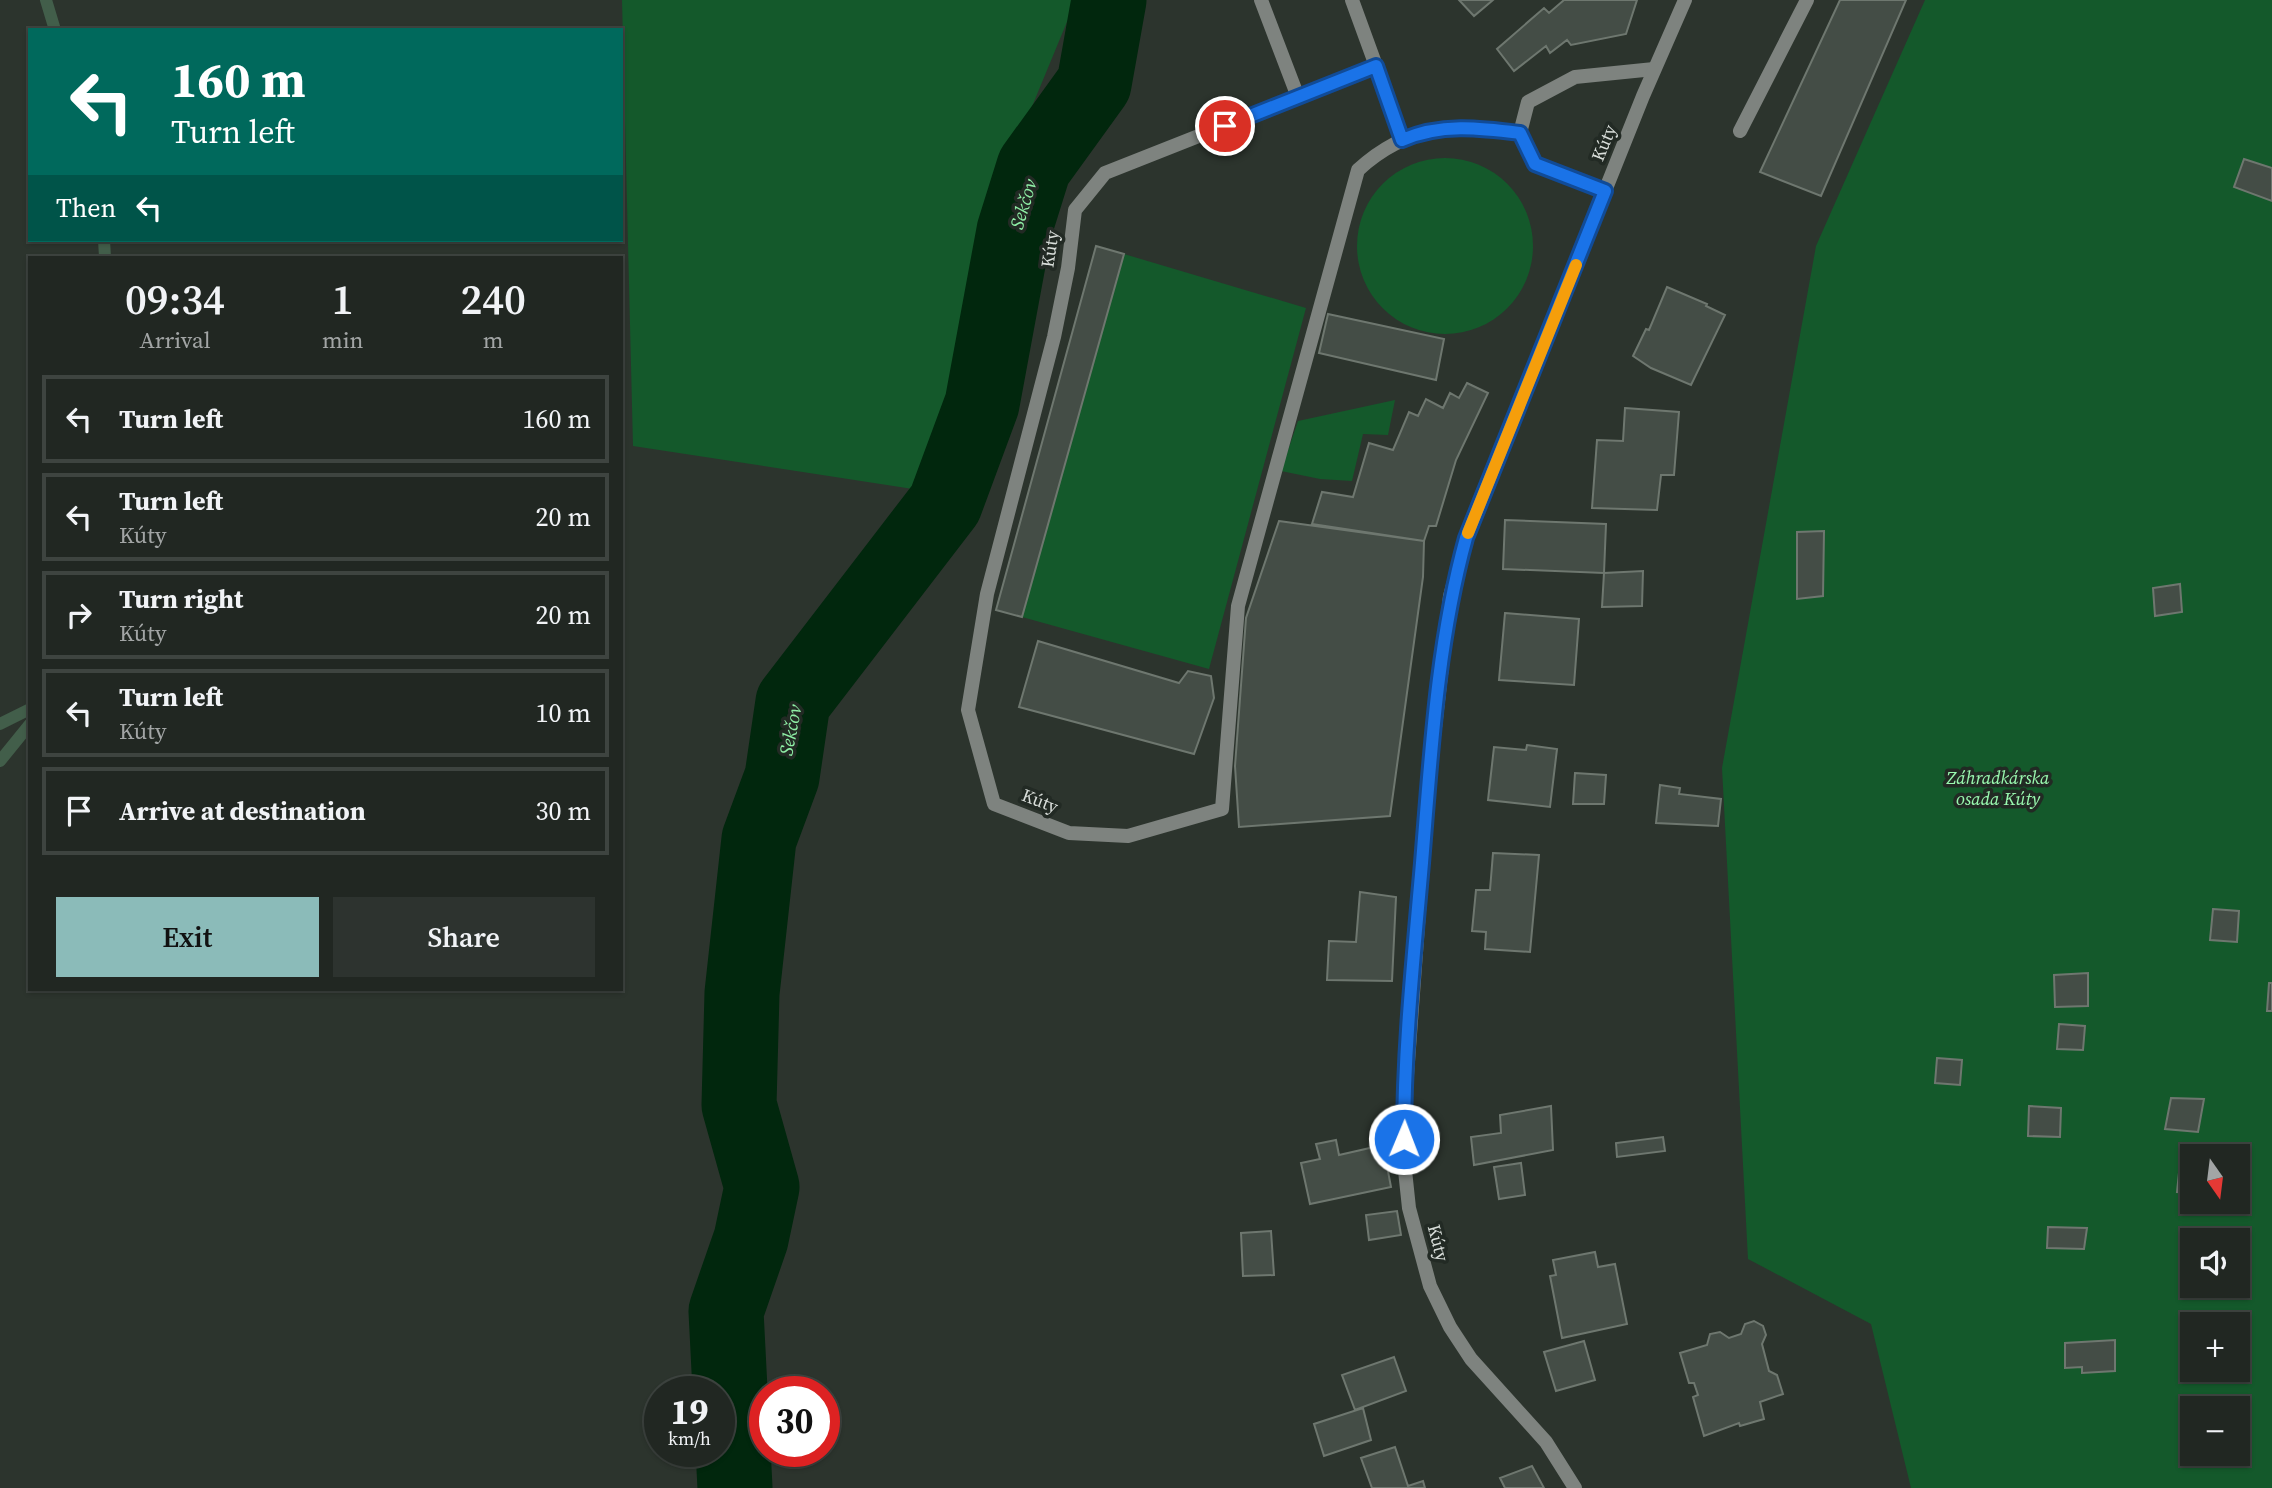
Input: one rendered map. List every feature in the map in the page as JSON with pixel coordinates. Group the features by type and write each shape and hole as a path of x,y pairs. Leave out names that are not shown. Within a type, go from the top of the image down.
{"street":[{"path":"1261,0 1298,97"},
{"path":"1352,0 1402,140"},
{"name":"Kúty","path":"1575,1488 1546,1442 1471,1359 1450,1327 1430,1286 1409,1208 1404,1161 1404,1116 1428,789 1450,596 1466,538 1654,69 1685,0"},
{"path":"1740,131 1807,0"},
{"name":"Kúty","path":"1376,66 1105,173 1075,210 1068,268 1054,337 988,594 968,710 994,804 1069,833 1128,836 1223,809 1238,606 1359,170 1381,149 1418,134 1463,127 1520,133"},
{"path":"1605,191 1535,164 1520,133 1528,102 1575,77 1654,69"}],"green space":[{"path":"622,0 1076,0 986,218 926,491 633,446"},
{"name":"Záhradkárska osada Kúty","path":"1925,0 2272,0 2272,1488 1911,1488 1871,1324 1748,1259 1722,768 1816,246"},
{"path":"1445,158 1479,165 1507,184 1526,212 1533,246 1526,280 1507,308 1479,327 1445,334 1411,327 1383,308 1364,280 1357,246 1364,212 1383,184 1411,165"},
{"path":"1124,254 1306,308 1209,669 1022,617"},
{"path":"1395,400 1388,435 1363,434 1352,481 1320,479 1281,471 1298,421"}],"building":[{"path":"1459,0 1493,0 1474,16"},
{"path":"1564,0 1637,0 1626,34 1571,45 1567,40 1550,53 1546,46 1514,71 1497,49 1544,8 1549,13"},
{"path":"1840,0 1906,0 1821,196 1760,172"},
{"path":"2244,159 2272,168 2272,201 2234,187"},
{"path":"1096,246 1124,254 1022,617 996,610"},
{"path":"1667,287 1725,315 1691,385 1651,368 1633,356 1646,329 1649,330"},
{"path":"1328,314 1444,339 1436,380 1319,353"},
{"path":"1467,383 1488,393 1456,460 1436,526 1429,526 1424,541 1312,524 1322,492 1353,497 1369,443 1393,450 1409,412 1418,416 1426,399 1443,408 1450,393 1459,398"},
{"path":"1625,408 1679,412 1674,475 1661,475 1657,510 1592,508 1597,440 1623,441"},
{"path":"1505,520 1606,524 1604,573 1503,569"},
{"path":"1279,521 1424,541 1423,577 1390,816 1239,827 1235,766 1246,618"},
{"path":"1824,531 1823,596 1797,599 1797,532"},
{"path":"1643,571 1642,606 1602,607 1604,573"},
{"path":"2180,584 2182,612 2155,616 2153,588"},
{"path":"1505,613 1579,619 1574,685 1499,680"},
{"path":"1038,641 1179,683 1188,671 1211,676 1214,698 1194,754 1019,707"},
{"path":"1527,745 1557,749 1550,807 1488,800 1494,747 1526,750"},
{"path":"1575,773 1606,775 1604,804 1573,804"},
{"path":"1660,785 1680,788 1679,794 1721,799 1718,826 1656,823"},
{"path":"1493,853 1539,855 1530,952 1485,949 1486,932 1472,931 1476,890 1490,890"},
{"path":"1360,892 1396,897 1392,981 1327,980 1329,941 1356,942"},
{"path":"2213,909 2239,911 2237,942 2210,940"},
{"path":"2088,973 2088,1006 2055,1007 2054,975"},
{"path":"2269,983 2272,983 2272,1011 2267,1011"},
{"path":"2059,1024 2085,1026 2083,1050 2057,1049"},
{"path":"1937,1058 1962,1060 1960,1085 1935,1083"},
{"path":"2171,1098 2204,1099 2198,1132 2165,1129"},
{"path":"1551,1106 1553,1150 1474,1165 1471,1137 1501,1133 1500,1115"},
{"path":"2029,1106 2061,1108 2060,1137 2028,1136"},
{"path":"1663,1137 1665,1151 1617,1157 1616,1143"},
{"path":"1336,1140 1339,1155 1383,1145 1391,1187 1310,1204 1301,1163 1320,1159 1316,1144"},
{"path":"1521,1163 1525,1195 1499,1199 1494,1167"},
{"path":"2180,1163 2180,1192 2177,1192"},
{"path":"1397,1211 1401,1235 1369,1240 1366,1215"},
{"path":"2048,1227 2087,1228 2084,1249 2047,1248"},
{"path":"1271,1231 1274,1275 1243,1276 1241,1233"},
{"path":"1595,1252 1598,1267 1615,1264 1627,1324 1562,1338 1550,1276 1556,1275 1553,1260"},
{"path":"1754,1321 1763,1326 1766,1335 1762,1344 1769,1371 1777,1375 1783,1394 1760,1402 1764,1419 1740,1426 1739,1423 1704,1436 1693,1397 1698,1395 1694,1383 1689,1383 1680,1353 1707,1345 1710,1334 1720,1332 1729,1338 1741,1334 1745,1324"},
{"path":"2115,1340 2115,1371 2082,1373 2082,1367 2065,1368 2065,1343"},
{"path":"1584,1341 1595,1380 1556,1391 1544,1352"},
{"path":"1394,1357 1406,1391 1355,1410 1342,1375"},
{"path":"1363,1408 1371,1440 1324,1456 1314,1424"},
{"path":"1395,1447 1408,1486 1423,1481 1425,1488 1372,1488 1361,1458"},
{"path":"1532,1466 1544,1488 1505,1488 1500,1478"}],"waterway":[{"path":"46,0 54,28"},
{"name":"Sekčov","path":"735,1488 726,1311 751,1239 762,1187 739,1105 742,993 759,839 782,777 793,702 945,504 982,404 1014,231 1034,167 1094,84 1109,0"},
{"path":"104,242 105,256"},
{"path":"0,724 28,710"},
{"path":"0,761 28,726"}],"slow traffic":[{"path":"1468,533 1576,265"}],"route":[{"path":"1225,126 1376,66 1402,140 1418,134 1463,127 1520,133 1535,164 1605,191 1466,538 1450,596 1428,789 1412,983 1404,1139"}]}
